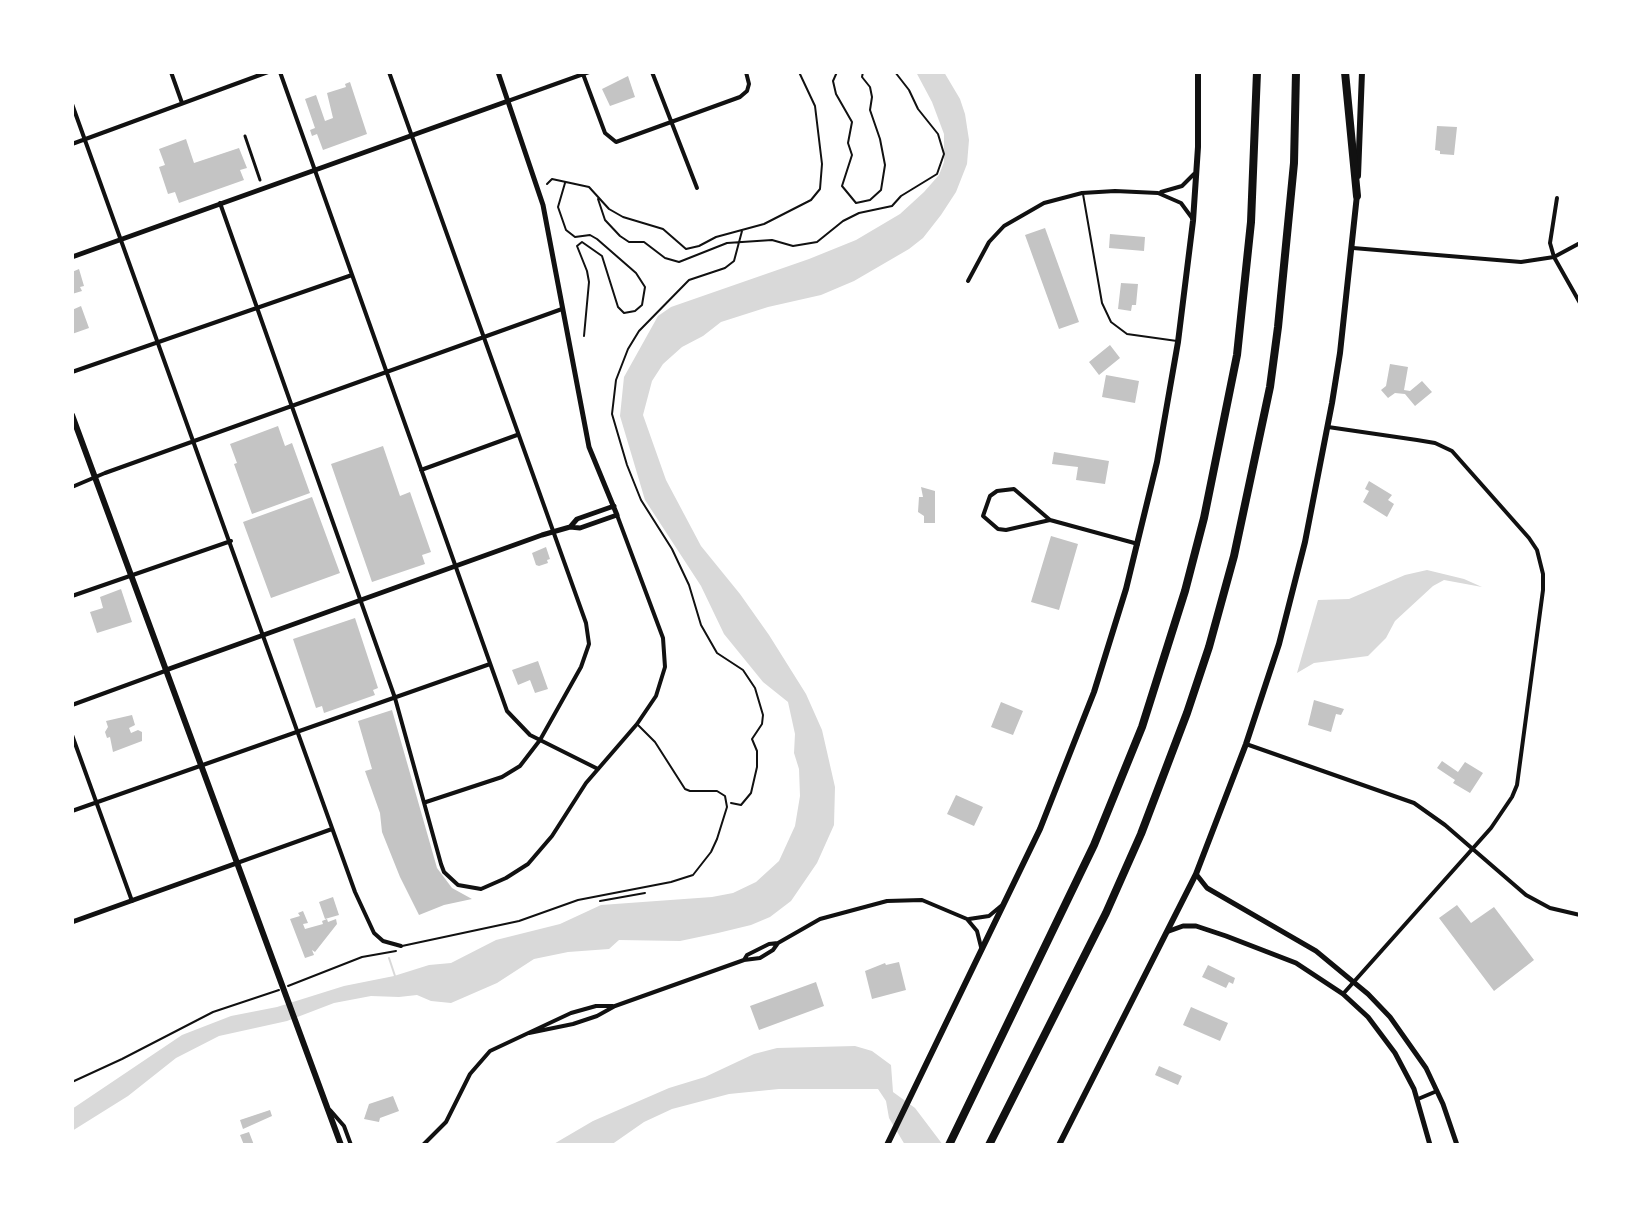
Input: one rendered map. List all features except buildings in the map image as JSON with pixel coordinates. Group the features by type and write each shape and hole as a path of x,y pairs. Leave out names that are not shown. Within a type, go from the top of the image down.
{"highway":[{"path":"949,1145 1094,845 1142,727 1185,591 1204,518 1237,355 1251,222 1257,72"},
{"path":"989,1145 1106,913 1168,766 1209,647 1234,556 1262,429 1278,327 1294,163 1296,72"},
{"path":"1345,72 1357,196"}],"main road":[{"path":"887,1145 1040,829 1094,692 1138,544 1170,397 1178,342 1197,168 1198,72"},
{"path":"1059,1145 1196,874 1246,744 1282,629 1305,542 1340,353 1353,248 1362,72"},
{"path":"72,415 341,1145"}],"street":[{"path":"171,72 182,103"},
{"path":"72,144 268,72"},
{"path":"280,72 507,711 519,726 540,740 598,769"},
{"path":"389,72 586,623 589,644 581,667 540,740 520,766 502,777 426,802"},
{"path":"220,203 395,698 444,872 458,885 481,889 528,864 552,836 598,769 637,724 656,696 665,667 663,638 589,447 543,205 498,72"},
{"path":"652,72 697,188"},
{"path":"72,257 586,73 605,133 611,141 621,142 734,100 747,91 746,72"},
{"path":"72,104 355,892 374,933 383,941 403,948"},
{"path":"245,136 260,180"},
{"path":"968,281 989,242 1004,226 1044,203 1082,193 1158,193 1182,186 1192,178 1197,168"},
{"path":"1158,193 1181,203 1193,221"},
{"path":"1557,198 1550,243 1554,257 1580,303"},
{"path":"1353,248 1535,261 1554,257 1580,243"},
{"path":"72,372 352,275"},
{"path":"72,487 106,472 562,309"},
{"path":"1328,427 1426,441 1452,451 1529,538 1542,563 1543,590 1517,785 1506,808 1343,994"},
{"path":"421,470 518,435"},
{"path":"1050,520 1006,530 998,529 983,516 990,496 997,491 1014,489 1050,520 1138,544"},
{"path":"570,527 577,519 614,506"},
{"path":"72,705 455,566 570,527 580,528 617,515"},
{"path":"72,596 231,541"},
{"path":"72,811 490,664"},
{"path":"72,735 132,901"},
{"path":"1246,744 1414,803 1445,825 1526,895 1550,908 1580,915"},
{"path":"72,922 333,829"},
{"path":"1196,874 1207,888 1316,951 1355,981 1390,1017 1408,1040 1437,1091 1457,1145"},
{"path":"529,1033 573,1024 744,960 760,958 778,943 820,919 904,898 935,903 967,919 980,936 981,954"},
{"path":"967,919 989,916 1005,902"},
{"path":"1169,931 1196,926 1226,936 1296,963 1343,994 1368,1017 1403,1067 1418,1099 1430,1145"},
{"path":"423,1145 446,1122 470,1074 498,1046 571,1013 596,1006 615,1006"},
{"path":"1418,1099 1437,1091"},
{"path":"327,1106 344,1126 351,1145"}],"lane":[{"path":"1082,193 1102,303 1111,322 1127,334 1178,342"},
{"path":"403,948 519,921 578,900 693,875 707,859 717,839 727,807 725,796 717,791 685,789 655,742 637,724"}],"path":[{"path":"547,184 549,180 565,181 589,187 598,199 623,217 663,229 686,249 716,237 753,229 800,207 820,189 822,164 815,106 799,72"},
{"path":"837,72 833,81 836,94 852,122 848,143 852,155 842,186 856,203 870,200 881,190 885,165 870,110 870,87 862,77 863,72"},
{"path":"598,199 605,220 620,236 629,242 644,242 665,258 679,262 727,243 772,240 793,246 817,242 843,221 859,213 892,206 901,196 937,174 944,154 938,134 895,72"},
{"path":"565,181 558,207 566,230 575,237 590,235 597,239 636,273 645,287 642,305 635,311 624,313 618,307 602,256 582,242 577,246 589,282 584,336"},
{"path":"726,802 741,805 751,793 757,760 752,739 762,724 762,709 750,678 717,653 701,625 689,585 672,549 641,500 612,414 616,380 639,331 689,280 725,268 734,261 742,231"},
{"path":"591,903 652,891"},
{"path":"72,1082 213,1012 362,957 403,948"}],"shaded area":[{"path":"916,72 944,72 960,99 969,140 967,164 956,192 923,238 854,281 821,295 721,322 682,347 663,364 652,381 643,415 666,480 701,546 769,635 806,694 822,730 835,787 834,825 817,863 791,901 770,917 718,933 680,941 619,940 609,949 568,952 534,959 497,983 451,1003 431,1001 417,995 371,996 334,1003 287,1021 219,1036 176,1058 128,1096 72,1131 72,1109 182,1035 231,1016 277,1007 429,965 451,963 496,940 560,924 601,905 733,893 756,882 779,861 795,826 800,796 799,769 794,753 795,734 788,702 763,682 724,634 701,586 645,500 620,416 624,377 658,316 671,307 856,240 900,214 924,192 939,175 944,162 944,134"},
{"path":"1427,570 1482,587 1444,580 1433,586 1395,621 1386,638 1368,656 1314,663 1297,673 1318,600 1349,599 1405,575"},
{"path":"855,1046 872,1051 891,1065 893,1092 915,1108 943,1145 905,1145 889,1118 886,1101 878,1089 779,1089 729,1094 672,1109 644,1122 611,1145 552,1145 593,1121 669,1088 705,1077 754,1054 777,1048"}],"waterway":[{"path":"389,958 395,976"}]}
